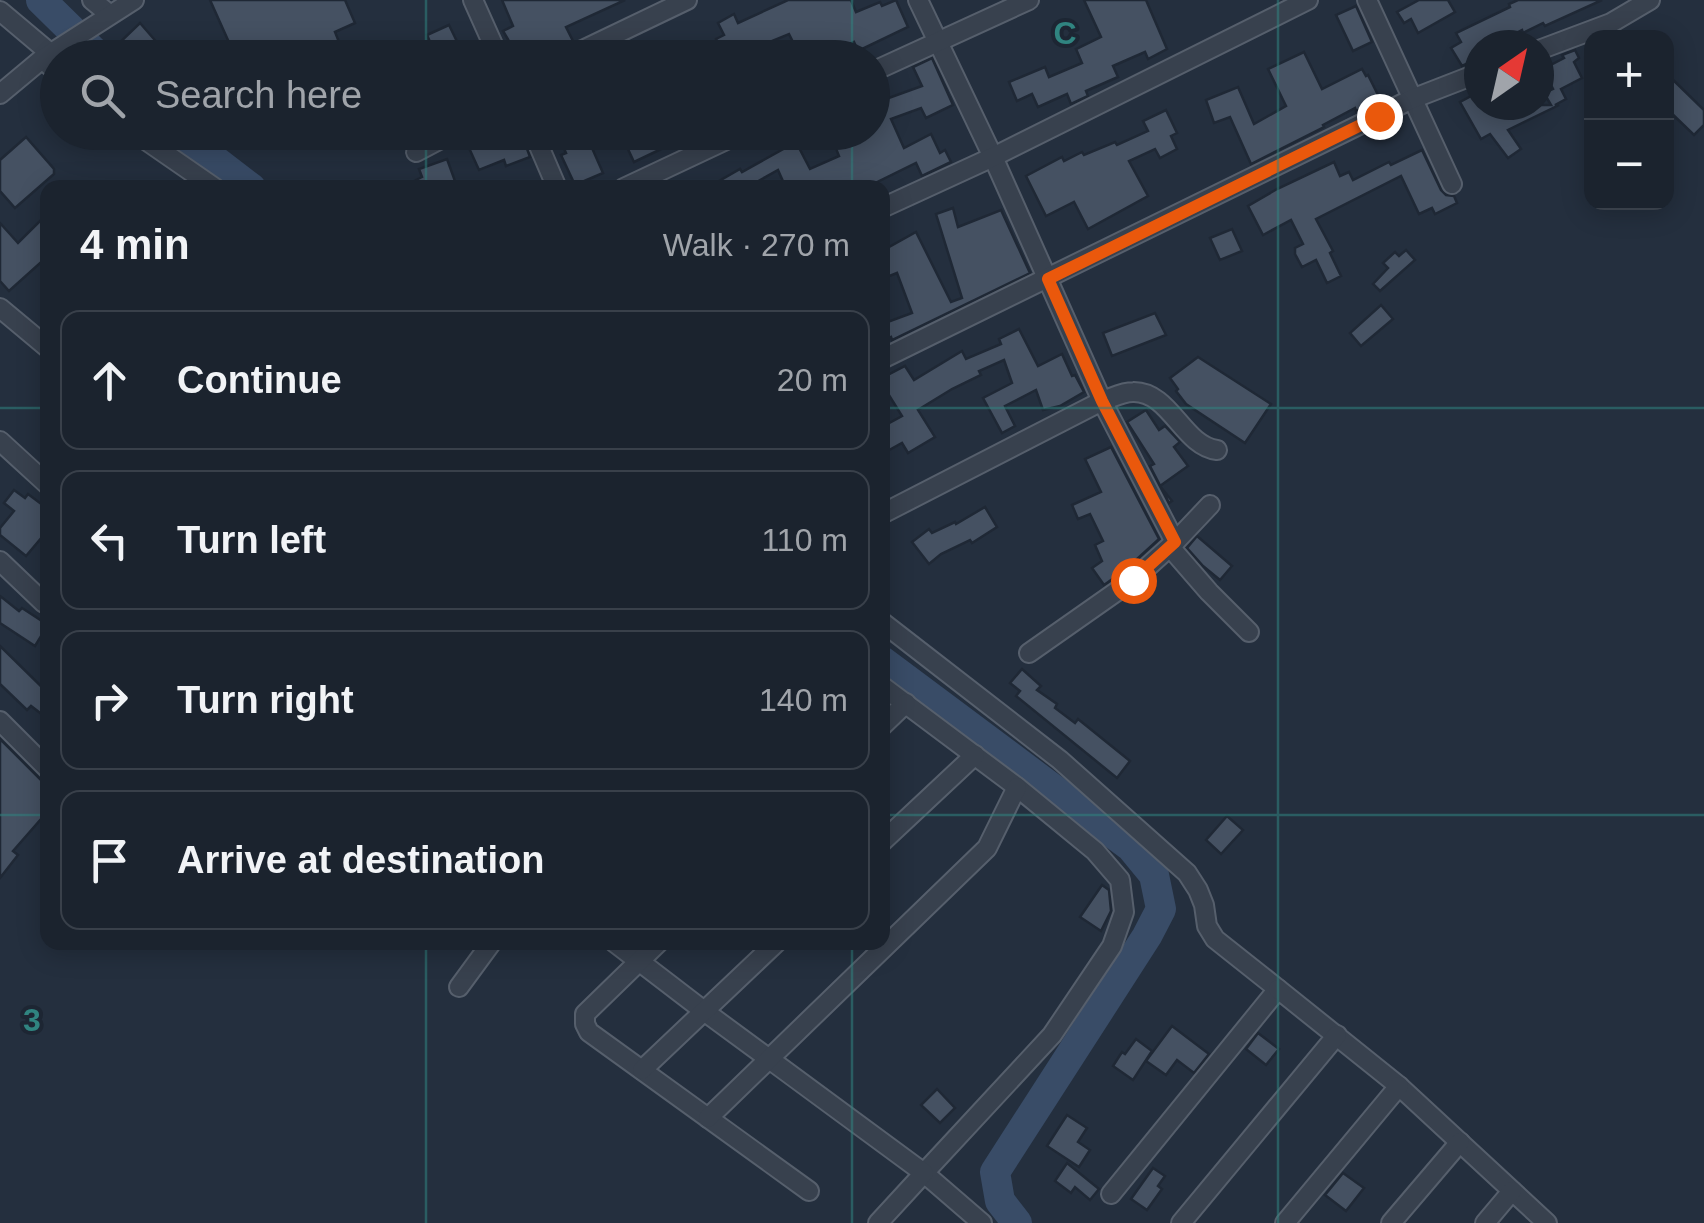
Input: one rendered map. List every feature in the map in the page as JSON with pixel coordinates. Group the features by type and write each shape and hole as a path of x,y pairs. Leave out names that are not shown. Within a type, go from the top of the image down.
{"street":[{"path":"92,0 103,18"},
{"path":"70,40 134,0"},
{"path":"473,0 491,40"},
{"path":"604,40 687,0"},
{"path":"918,0 1172,544 1209,592 1250,632"},
{"path":"890,64 1029,0"},
{"path":"890,204 1308,0"},
{"path":"1367,0 1452,184"},
{"path":"1554,44 1610,22 1650,0"},
{"path":"0,10 40,44"},
{"path":"0,94 40,61"},
{"path":"890,355 1412,99 1464,79"},
{"path":"160,150 203,180"},
{"path":"416,152 420,150"},
{"path":"541,150 554,180"},
{"path":"641,180 704,150"},
{"path":"0,308 40,341"},
{"path":"890,510 1102,401 1138,391 1170,411 1205,448 1217,450"},
{"path":"0,441 40,478"},
{"path":"1029,653 1133,580 1210,505"},
{"path":"0,561 40,599"},
{"path":"890,628 1060,760 1187,873 1198,890 1207,926 1215,939 1400,1086 1547,1223"},
{"path":"878,1223 1052,1035 1112,946 1124,912 1120,880 1095,851 890,692"},
{"path":"890,718 906,703"},
{"path":"0,721 40,761"},
{"path":"890,834 974,755"},
{"path":"890,943 987,848 1017,787"},
{"path":"459,987 486,950"},
{"path":"624,950 924,1172 982,1223"},
{"path":"651,950 585,1014 584,1024 589,1032 809,1191"},
{"path":"642,1070 769,950"},
{"path":"708,1118 883,950"},
{"path":"1111,1194 1278,988"},
{"path":"1181,1223 1337,1035"},
{"path":"1285,1223 1400,1086"},
{"path":"1391,1223 1460,1142"},
{"path":"1484,1223 1512,1190"}],"building":[{"path":"210,0 345,0 355,23 335,32 338,40 228,40"},
{"path":"502,0 625,0 566,27 572,40 508,40 503,31 513,26"},
{"path":"788,0 851,0 856,12 896,0 908,27 881,40 792,40 789,34 774,40 716,40 724,35 718,23 734,14 738,23"},
{"path":"1084,0 1146,0 1167,49 1148,59 1145,52 1113,66 1118,77 1086,91 1088,96 1071,104 1067,94 1038,107 1032,94 1017,101 1009,82 1045,67 1049,77 1082,63 1076,49 1101,37"},
{"path":"1419,0 1448,0 1455,12 1418,33 1411,19 1404,23 1397,12"},
{"path":"1518,0 1602,0 1529,30 1464,30 1462,66 1451,48 1461,42 1456,33 1510,7"},
{"path":"1356,6 1372,42 1353,51 1336,15"},
{"path":"140,23 155,40 122,40"},
{"path":"449,25 456,40 429,40 427,35"},
{"path":"1575,50 1579,58 1574,62 1582,78 1561,89 1566,99 1554,107 1554,63 1564,58 1562,55"},
{"path":"1304,52 1322,89 1362,69 1379,97 1251,164 1230,117 1214,123 1206,100 1238,87 1254,124 1286,106 1268,69"},
{"path":"932,58 953,105 926,118 921,108 891,119 904,148 931,134 940,153 945,150 951,162 922,176 916,163 881,180 782,180 778,170 760,180 721,180 782,150 800,150 810,169 839,156 837,150 890,150 890,98 922,86 913,67"},
{"path":"1674,81 1704,110 1704,125 1694,135 1674,116"},
{"path":"1166,110 1177,133 1171,136 1177,149 1160,158 1155,149 1129,161 1148,196 1088,229 1074,202 1046,216 1026,176 1062,157 1064,161 1082,152 1084,155 1148,131 1143,121"},
{"path":"1470,120 1528,120 1508,130 1521,149 1508,158 1490,134 1481,139"},
{"path":"26,137 54,169 54,174 40,180 40,186 15,208 0,191 0,160"},
{"path":"470,150 527,150 530,157 506,166 504,160 479,170"},
{"path":"565,150 593,150 603,173 587,180 573,180 561,155"},
{"path":"628,150 659,150 634,162"},
{"path":"1422,150 1441,190 1454,196 1457,203 1435,214 1432,208 1419,214 1401,176 1316,219 1341,276 1327,283 1316,260 1302,267 1295,248 1303,244 1291,220 1263,235 1248,206 1334,162 1340,176 1349,172 1353,180"},
{"path":"447,159 455,180 416,180 422,177 419,169"},
{"path":"953,208 958,227 1001,210 1030,273 892,340 890,321 912,313 897,273 890,276 890,247 916,232 951,302 962,298 936,214"},
{"path":"40,221 40,263 9,291 0,281 0,223 18,243"},
{"path":"1232,229 1242,251 1220,260 1210,238"},
{"path":"1406,250 1415,260 1380,291 1373,284 1388,268 1383,263 1395,252 1399,256"},
{"path":"1381,305 1393,319 1361,346 1350,333"},
{"path":"1155,313 1166,335 1112,356 1103,333"},
{"path":"1019,329 1038,366 1062,354 1084,392 1060,406 1043,410 1036,390 1005,406 1015,426 1002,433 983,398 1012,383 1004,360 979,371 981,375 918,410 935,437 908,453 902,443 890,450 890,423 902,416 890,397 890,374 905,366 914,380 962,351 966,359 1001,344 999,339"},
{"path":"1198,357 1271,404 1245,443 1186,404 1176,391 1170,378"},
{"path":"1146,410 1159,430 1165,426 1180,442 1174,447 1188,466 1160,486 1150,466 1154,464 1127,422"},
{"path":"1111,447 1159,539 1104,585 1092,568 1102,561 1095,545 1103,541 1090,514 1078,519 1072,505 1101,492 1085,459"},
{"path":"14,490 40,503 40,539 26,556 0,535 0,528 14,511 4,503"},
{"path":"985,507 997,527 972,543 970,540 941,554 929,564 912,542 929,529 932,533 956,524"},
{"path":"1197,536 1232,566 1220,580 1187,548"},
{"path":"0,596 19,611 22,608 40,620 40,638 35,646 0,623"},
{"path":"0,646 40,685 40,713 31,706 27,710 0,684"},
{"path":"1022,669 1041,686 1037,690 1057,704 1055,708 1075,723 1078,719 1130,761 1117,778 1016,696 1020,691 1010,683"},
{"path":"0,739 40,779 40,820 13,851 18,855 0,878"},
{"path":"1227,816 1243,830 1221,854 1206,840"},
{"path":"1102,885 1109,890 1111,911 1101,931 1080,917"},
{"path":"1172,1026 1209,1054 1194,1073 1177,1060 1166,1075 1146,1061"},
{"path":"1258,1033 1279,1049 1266,1065 1246,1049"},
{"path":"1136,1039 1152,1051 1133,1080 1113,1066"},
{"path":"937,1089 955,1108 940,1123 921,1105"},
{"path":"1067,1115 1087,1128 1078,1142 1090,1150 1079,1167 1047,1146"},
{"path":"1067,1163 1099,1189 1090,1200 1075,1187 1071,1193 1055,1181"},
{"path":"1153,1168 1165,1176 1158,1186 1162,1189 1147,1210 1131,1199"},
{"path":"1343,1173 1364,1188 1346,1211 1325,1195"}],"waterway":[{"path":"41,0 82,40"},
{"path":"201,150 241,180"},
{"path":"890,667 1131,847 1154,875 1161,909 1147,936 995,1172 1000,1201 1017,1223"}],"route":[{"path":"1133,580 1175,542 1102,401 1048,279 1379,116"}]}
